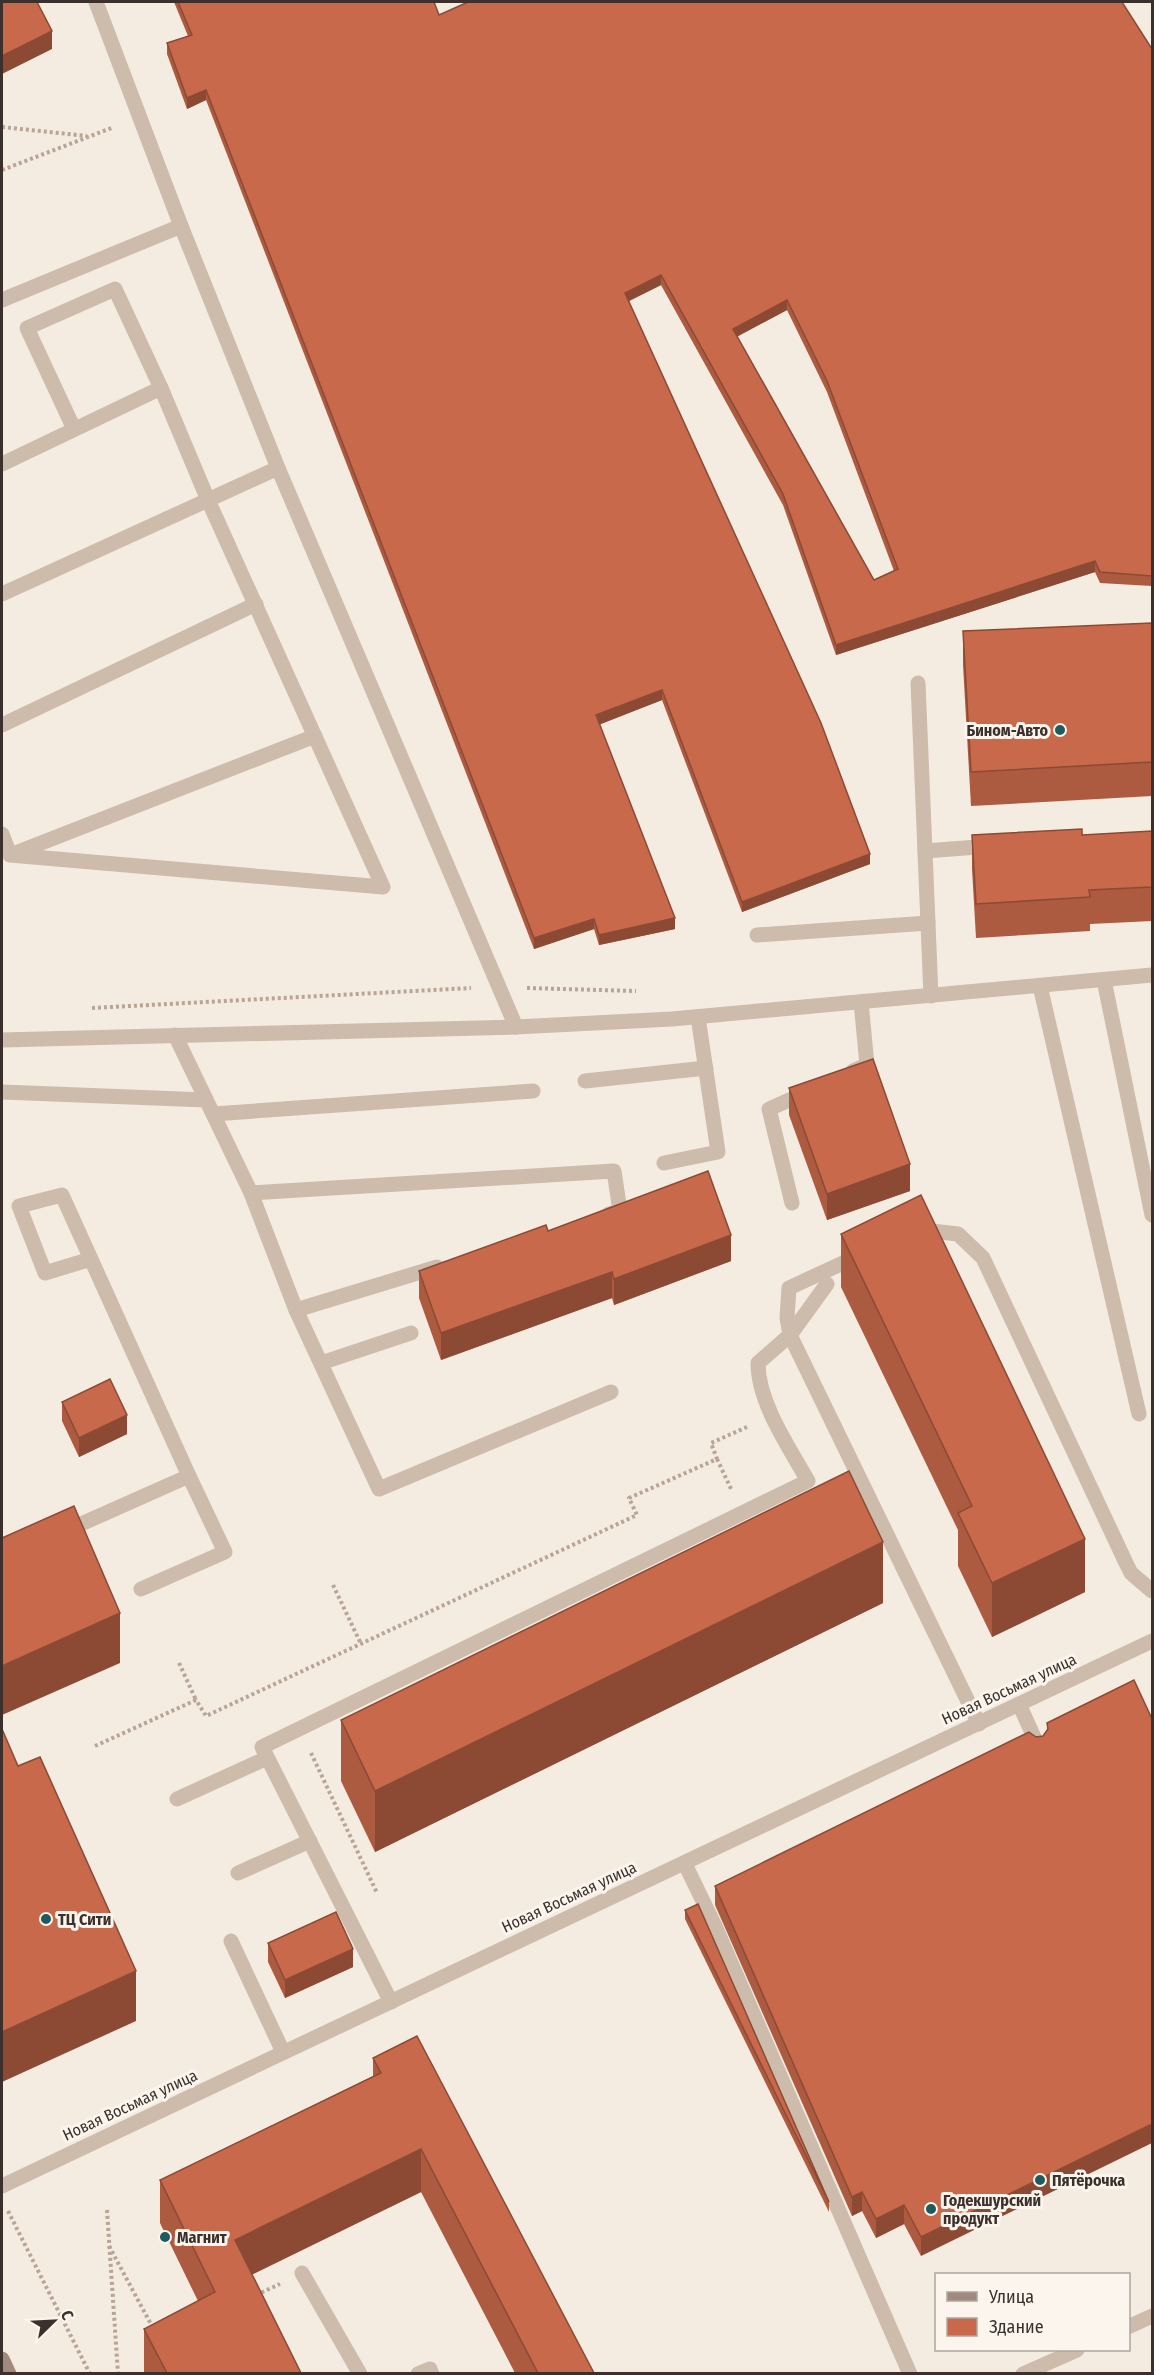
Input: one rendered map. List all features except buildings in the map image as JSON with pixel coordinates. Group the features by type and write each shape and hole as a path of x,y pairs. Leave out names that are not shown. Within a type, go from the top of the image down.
{"main road":[{"path":"2,2359 9,2373"}],"street":[{"path":"96,2 181,226 278,468 516,1027"},
{"path":"2,300 181,226"},
{"path":"10,855 383,887 115,289 27,328 74,429"},
{"path":"2,464 161,388"},
{"path":"2,594 278,468"},
{"path":"2,725 256,604"},
{"path":"918,683 931,996"},
{"path":"10,855 315,736"},
{"path":"2,834 10,855"},
{"path":"926,851 1009,845"},
{"path":"757,935 928,923"},
{"path":"2,1040 516,1027 699,1017 1152,975"},
{"path":"1104,980 1152,1215"},
{"path":"1040,986 1139,1414"},
{"path":"792,1203 769,1108 867,1065 861,1002"},
{"path":"664,1163 718,1152 699,1017"},
{"path":"175,1035 251,1193 296,1310 380,1489 611,1392"},
{"path":"585,1081 706,1068"},
{"path":"213,1114 533,1091"},
{"path":"2,1092 206,1100"},
{"path":"251,1193 614,1171 620,1211 598,1218"},
{"path":"91,1258 45,1273 20,1206 62,1195 91,1258 189,1476 225,1552 141,1589"},
{"path":"903,1238 923,1230 958,1234 983,1258 1131,1573 1152,1591"},
{"path":"873,1250 789,1288 787,1318 790,1335 979,1724"},
{"path":"296,1310 453,1262"},
{"path":"391,2002 262,1747 808,1481 781,1433 758,1381 758,1363 790,1335 826,1284"},
{"path":"321,1363 411,1333"},
{"path":"51,1538 189,1476"},
{"name":"Новая Восьмая улица","path":"2,2186 1152,1641"},
{"path":"1019,1704 1038,1746"},
{"path":"177,1799 267,1758"},
{"path":"238,1873 310,1841"},
{"path":"685,1864 715,1926 910,2373"},
{"path":"231,1941 283,2052"},
{"path":"302,2273 360,2373"},
{"path":"1130,2326 1152,2316"},
{"path":"1023,2373 1072,2351"},
{"path":"418,2373 430,2369 432,2373"}],"path":[{"path":"2,170 140,117"},
{"path":"2,127 90,136"},
{"path":"84,1008 499,987 637,991"},
{"path":"742,1513 711,1443 773,1416"},
{"path":"179,1664 206,1716 637,1515 629,1498 717,1459"},
{"path":"333,1586 361,1644"},
{"path":"95,1746 196,1700"},
{"path":"308,1746 377,1893"},
{"path":"7,2209 90,2373"},
{"path":"107,2210 118,2373"},
{"path":"109,2246 154,2330"},
{"path":"251,2297 302,2273"}],"place":[{"name":"Бином-Авто","path":"1060,730"},
{"name":"ТЦ Сити","path":"46,1919"},
{"name":"Пятёрочка","path":"1040,2180"},
{"name":"Годекшурский продукт","path":"931,2209"},
{"name":"Магнит","path":"165,2237"}]}
